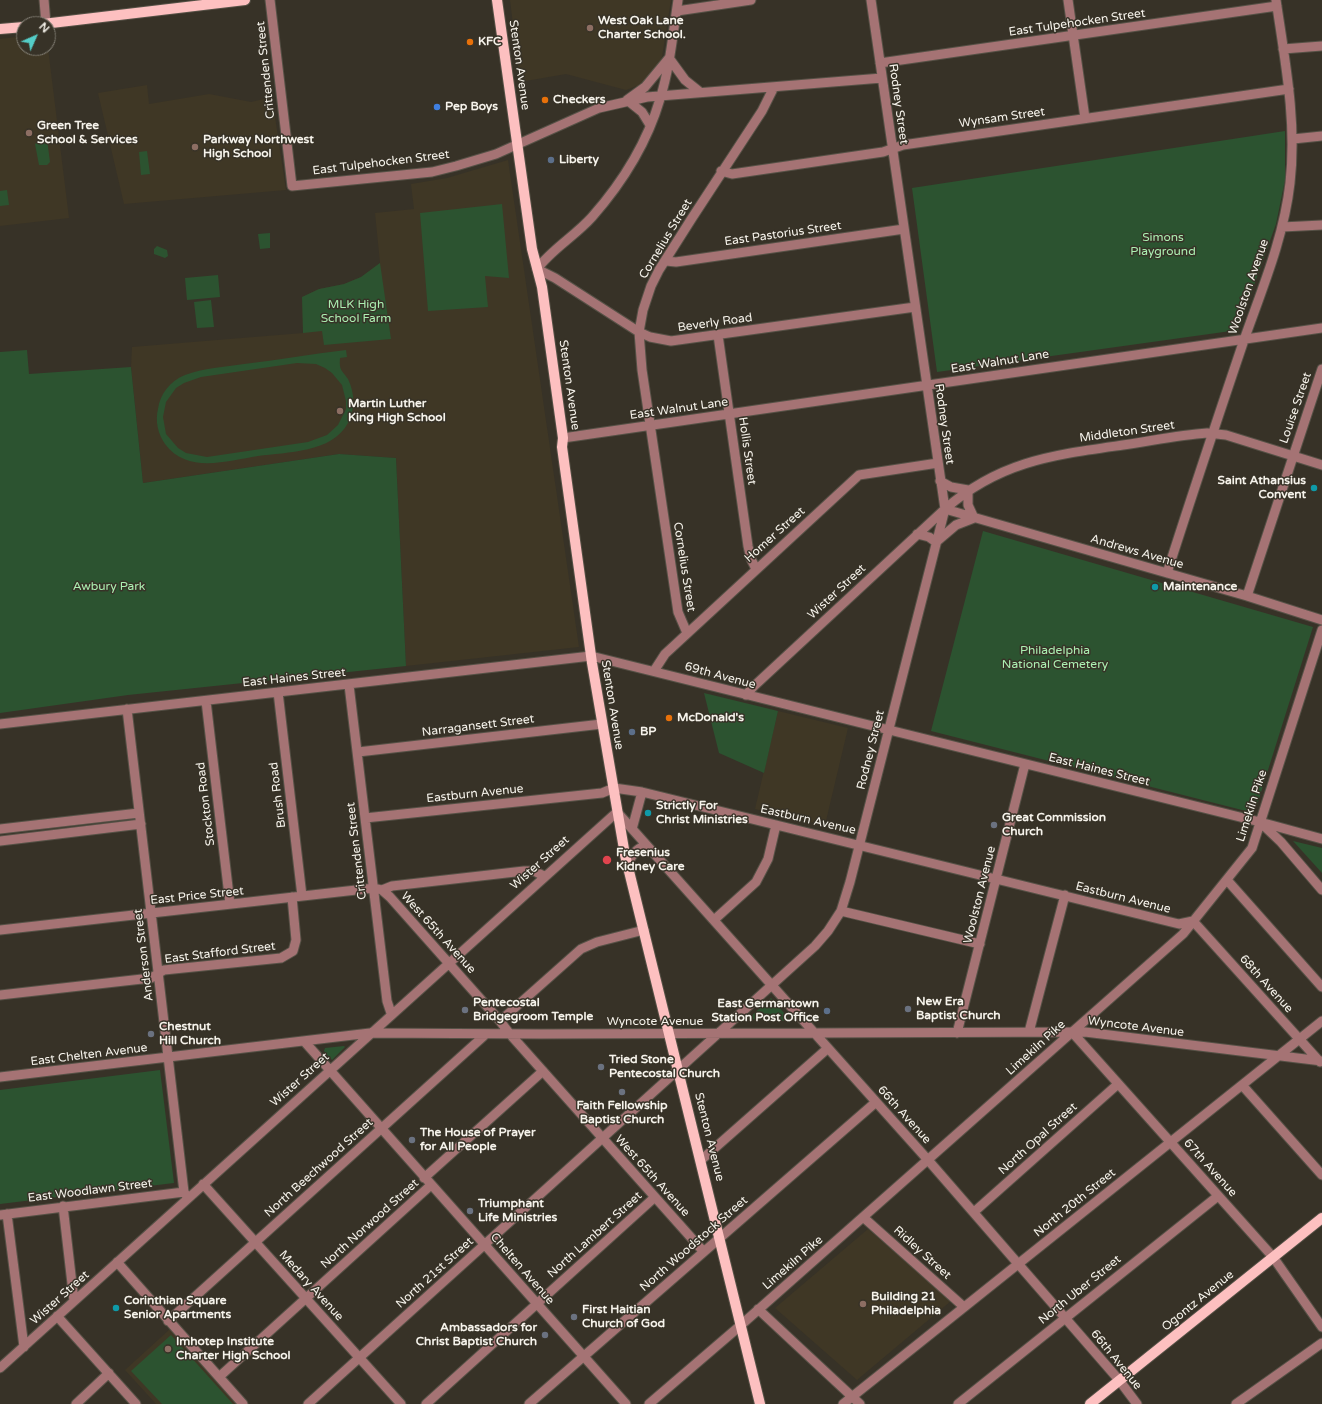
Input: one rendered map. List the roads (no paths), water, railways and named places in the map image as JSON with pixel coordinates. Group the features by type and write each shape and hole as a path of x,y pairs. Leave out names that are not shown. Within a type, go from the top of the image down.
{"main road":[{"path":"56,23 245,0"},
{"name":"Stenton Avenue","path":"497,0 537,269 542,288 563,438 562,447 607,760 614,788 627,864 760,1404"},
{"path":"0,29 16,28"},
{"name":"Ogontz Avenue","path":"1090,1404 1322,1218"}],"street":[{"path":"44,0 45,16"},
{"name":"Crittenden Street","path":"270,0 292,186"},
{"path":"537,269 547,256 566,242 591,218 611,194 631,164 650,125 661,95 669,58 678,0"},
{"path":"677,11 751,0"},
{"name":"Rodney Street","path":"860,845 945,509 871,0"},
{"path":"1068,0 1085,118"},
{"name":"East Tulpehocken Street","path":"880,63 1073,35 1276,3"},
{"name":"Woolston Avenue","path":"1167,572 1212,433 1282,227 1290,183 1293,139 1283,49 1276,3"},
{"path":"1283,49 1322,46"},
{"path":"669,58 685,80 700,92"},
{"path":"650,125 642,112 627,100 647,85 669,58"},
{"name":"East Tulpehocken Street","path":"292,186 432,172 478,160 599,108 627,100 661,95 882,78"},
{"name":"Cornelius Street","path":"687,633 678,612 650,426 639,332 643,310 651,286 721,171 762,111 774,86"},
{"name":"Wynsam Street","path":"721,171 732,174 883,152 903,145 1288,89"},
{"path":"1293,139 1322,136"},
{"path":"1282,227 1322,225"},
{"name":"East Pastorius Street","path":"666,261 676,262 904,229"},
{"name":"Beverly Road","path":"537,269 555,278 639,332 650,337 671,341 915,307"},
{"name":"East Walnut Lane","path":"563,438 1322,328"},
{"name":"Hollis Street","path":"718,335 748,546 751,559 756,569"},
{"name":"Louise Street","path":"1247,596 1292,455 1322,369"},
{"name":"Middleton Street","path":"945,509 968,490 996,474 1042,458 1166,438 1212,433 1226,435 1322,465"},
{"name":"Homer Street","path":"654,671 665,654 859,475 938,463"},
{"path":"916,534 929,537 936,542 956,525 974,518 968,505 968,490 951,487 940,481"},
{"name":"Andrews Avenue","path":"945,509 1167,572 1322,620"},
{"name":"Wister Street","path":"746,695 916,534 945,509"},
{"name":"Limekiln Pike","path":"649,1404 741,1325 1182,934 1252,848 1322,630"},
{"name":"69th Avenue","path":"591,656 843,719"},
{"name":"East Haines Street","path":"0,724 591,656"},
{"name":"Crittenden Street","path":"349,685 365,818 378,889 386,1001 392,1014"},
{"name":"Brush Road","path":"278,692 302,896"},
{"name":"Stockton Road","path":"206,701 230,904"},
{"name":"Anderson Street","path":"127,709 168,1058 186,1195"},
{"name":"East Haines Street","path":"843,719 1260,822 1281,842 1322,890"},
{"name":"Narragansett Street","path":"358,752 602,724"},
{"name":"Woolston Avenue","path":"957,1033 1025,764"},
{"name":"Eastburn Avenue","path":"365,818 602,793 614,788 642,792 1179,924 1193,921"},
{"path":"632,829 642,792"},
{"name":"Wister Street","path":"0,1368 117,1262 186,1195 204,1184 448,962 617,812"},
{"name":"66th Avenue","path":"617,812 974,1212 1119,1380 1137,1404"},
{"path":"0,829 139,813"},
{"path":"1260,822 1322,839"},
{"path":"0,841 141,824"},
{"path":"714,920 756,882 767,861 776,825"},
{"name":"North 21st Street","path":"308,1404 719,1033 771,984 815,946 828,931 841,910 860,845"},
{"path":"627,864 635,852 641,847 647,846"},
{"name":"East Price Street","path":"0,930 524,872 534,872 544,876"},
{"path":"1227,880 1322,987"},
{"name":"West 65th Avenue","path":"378,889 390,897 703,1251"},
{"path":"1029,1032 1065,895"},
{"name":"East Stafford Street","path":"0,995 151,978 164,970 281,958 289,954 295,946 296,940 292,897"},
{"path":"841,910 980,944"},
{"name":"68th Avenue","path":"1193,921 1321,1062"},
{"path":"500,1021 581,949 597,942 644,930"},
{"name":"North 20th Street","path":"843,1404 1322,1021"},
{"name":"Wyncote Avenue","path":"370,1033 1072,1032 1321,1062"},
{"name":"67th Avenue","path":"1072,1032 1273,1257 1322,1327"},
{"name":"East Chelten Avenue","path":"0,1077 370,1033"},
{"name":"North Beechwood Street","path":"168,1321 486,1034"},
{"name":"Chelten Avenue","path":"304,1041 626,1404"},
{"path":"701,1160 828,1048"},
{"name":"North Norwood Street","path":"424,1178 543,1071"},
{"name":"North Opal Street","path":"974,1212 1118,1084"},
{"path":"1242,1085 1322,1175"},
{"name":"North Woodstock Street","path":"529,1404 876,1102"},
{"name":"Medary Avenue","path":"204,1184 401,1404"},
{"name":"North Norwood Street","path":"219,1377 431,1185"},
{"name":"East Woodlawn Street","path":"4,1214 63,1206 186,1195"},
{"name":"North Uber Street","path":"958,1404 1218,1196"},
{"name":"North Lambert Street","path":"426,1404 655,1197"},
{"path":"63,1206 74,1301"},
{"path":"4,1214 24,1347"},
{"name":"Ridley Street","path":"863,1217 964,1307"},
{"path":"117,1262 243,1404"},
{"path":"758,1309 860,1404"},
{"path":"57,1316 136,1404"},
{"path":"1236,1404 1322,1343"},
{"path":"76,1404 109,1373"}],"place":[{"name":"West Oak Lane Charter School.","path":"590,28"},
{"name":"KFC","path":"470,42"},
{"name":"Checkers","path":"545,100"},
{"name":"Pep Boys","path":"437,107"},
{"name":"Green Tree School & Services","path":"29,133"},
{"name":"Parkway Northwest High School","path":"195,147"},
{"name":"Liberty","path":"551,160"},
{"name":"Martin Luther King High School","path":"340,411"},
{"name":"Saint Athansius Convent","path":"1314,488"},
{"name":"Maintenance","path":"1155,587"},
{"name":"McDonald's","path":"669,718"},
{"name":"BP","path":"632,732"},
{"name":"Strictly For Christ Ministries","path":"648,813"},
{"name":"Great Commission Church","path":"994,825"},
{"name":"Fresenius Kidney Care","path":"607,860"},
{"name":"New Era Baptist Church","path":"908,1009"},
{"name":"Pentecostal Bridgegroom Temple","path":"465,1010"},
{"name":"East Germantown Station Post Office","path":"827,1011"},
{"name":"Chestnut Hill Church","path":"151,1034"},
{"name":"Tried Stone Pentecostal Church","path":"601,1067"},
{"name":"Faith Fellowship Baptist Church","path":"622,1092"},
{"name":"The House of Prayer for All People","path":"412,1140"},
{"name":"Triumphant Life Ministries","path":"470,1211"},
{"name":"Building 21 Philadelphia","path":"863,1304"},
{"name":"Corinthian Square Senior Apartments","path":"116,1308"},
{"name":"First Haitian Church of God","path":"574,1317"},
{"name":"Ambassadors for Christ Baptist Church","path":"545,1335"},
{"name":"Imhotep Institute Charter High School","path":"168,1349"}],"park label":[{"name":"Simons Playground","path":"1163,245"},
{"name":"MLK High School Farm","path":"356,312"},
{"name":"Awbury Park","path":"109,587"},
{"name":"Philadelphia National Cemetery","path":"1055,658"}]}
